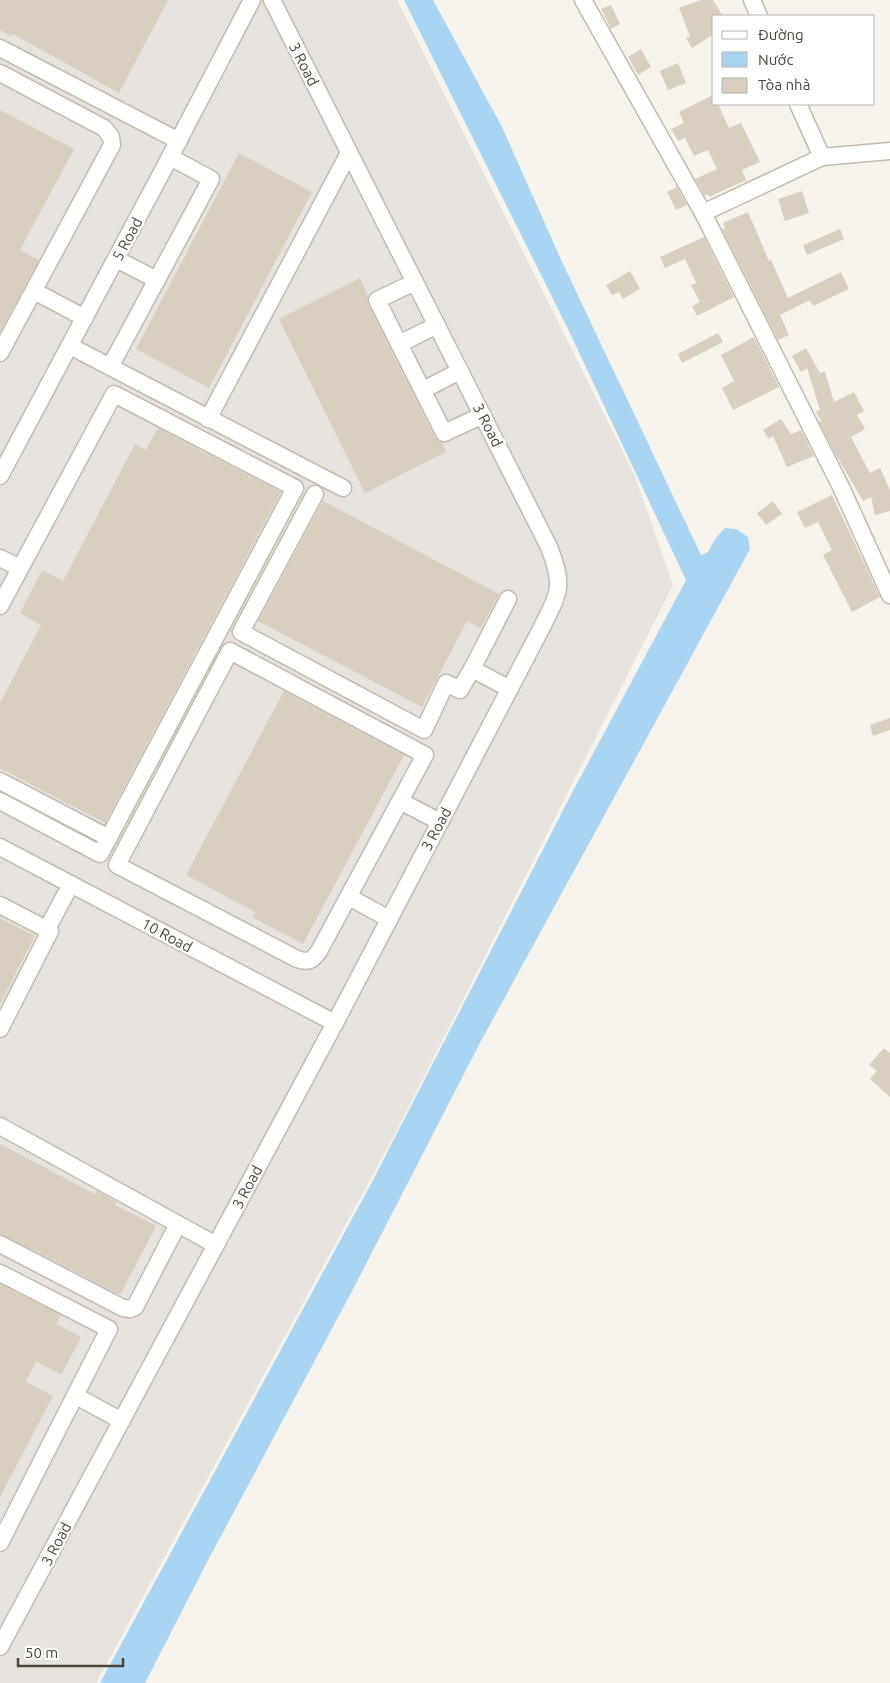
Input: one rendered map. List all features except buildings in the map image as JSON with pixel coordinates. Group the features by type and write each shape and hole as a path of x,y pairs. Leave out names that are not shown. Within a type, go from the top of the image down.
{"street":[{"name":"5 Road","path":"0,476 179,142 252,0"},
{"name":"3 Road","path":"0,1647 389,920 558,593 558,568 550,547 272,0"},
{"path":"583,0 703,213 841,487 890,595"},
{"path":"752,0 759,15"},
{"path":"0,48 179,142"},
{"path":"0,73 104,128 111,137 112,144 0,353"},
{"path":"798,105 822,157"},
{"path":"703,213 822,157 890,151"},
{"path":"208,419 349,153"},
{"path":"110,367 211,179 170,158"},
{"path":"116,259 157,280"},
{"path":"415,282 377,300 444,433 483,416"},
{"path":"34,291 85,318"},
{"path":"399,344 437,325"},
{"path":"70,346 342,488"},
{"path":"423,390 460,370"},
{"path":"0,606 114,394 295,488 100,854 0,801"},
{"path":"315,494 241,632 424,730 446,683 460,690 508,599"},
{"path":"0,558 20,568"},
{"path":"230,651 425,755 400,801 349,897 313,959 309,962 303,961 117,865 230,651"},
{"path":"472,669 510,689"},
{"path":"0,781 108,838"},
{"path":"21,812 29,796"},
{"path":"400,801 440,822"},
{"name":"10 Road","path":"0,847 334,1023"},
{"path":"47,929 71,884"},
{"path":"349,897 389,920"},
{"path":"0,904 50,932 0,1029"},
{"path":"0,1126 216,1245"},
{"path":"0,1244 123,1308 130,1309 135,1307 178,1224"},
{"path":"0,1273 110,1329 0,1543"},
{"path":"76,1396 122,1421"}],"shaded area":[{"path":"0,0 397,0 635,476 673,585 394,1136 96,1683 0,1683"}],"water":[{"path":"404,0 433,0 502,127 563,264 701,555 708,552 716,538 725,528 736,529 748,537 750,549 481,1041 351,1293 206,1564 145,1683 100,1683 372,1182 572,793 686,580 568,329"}]}
